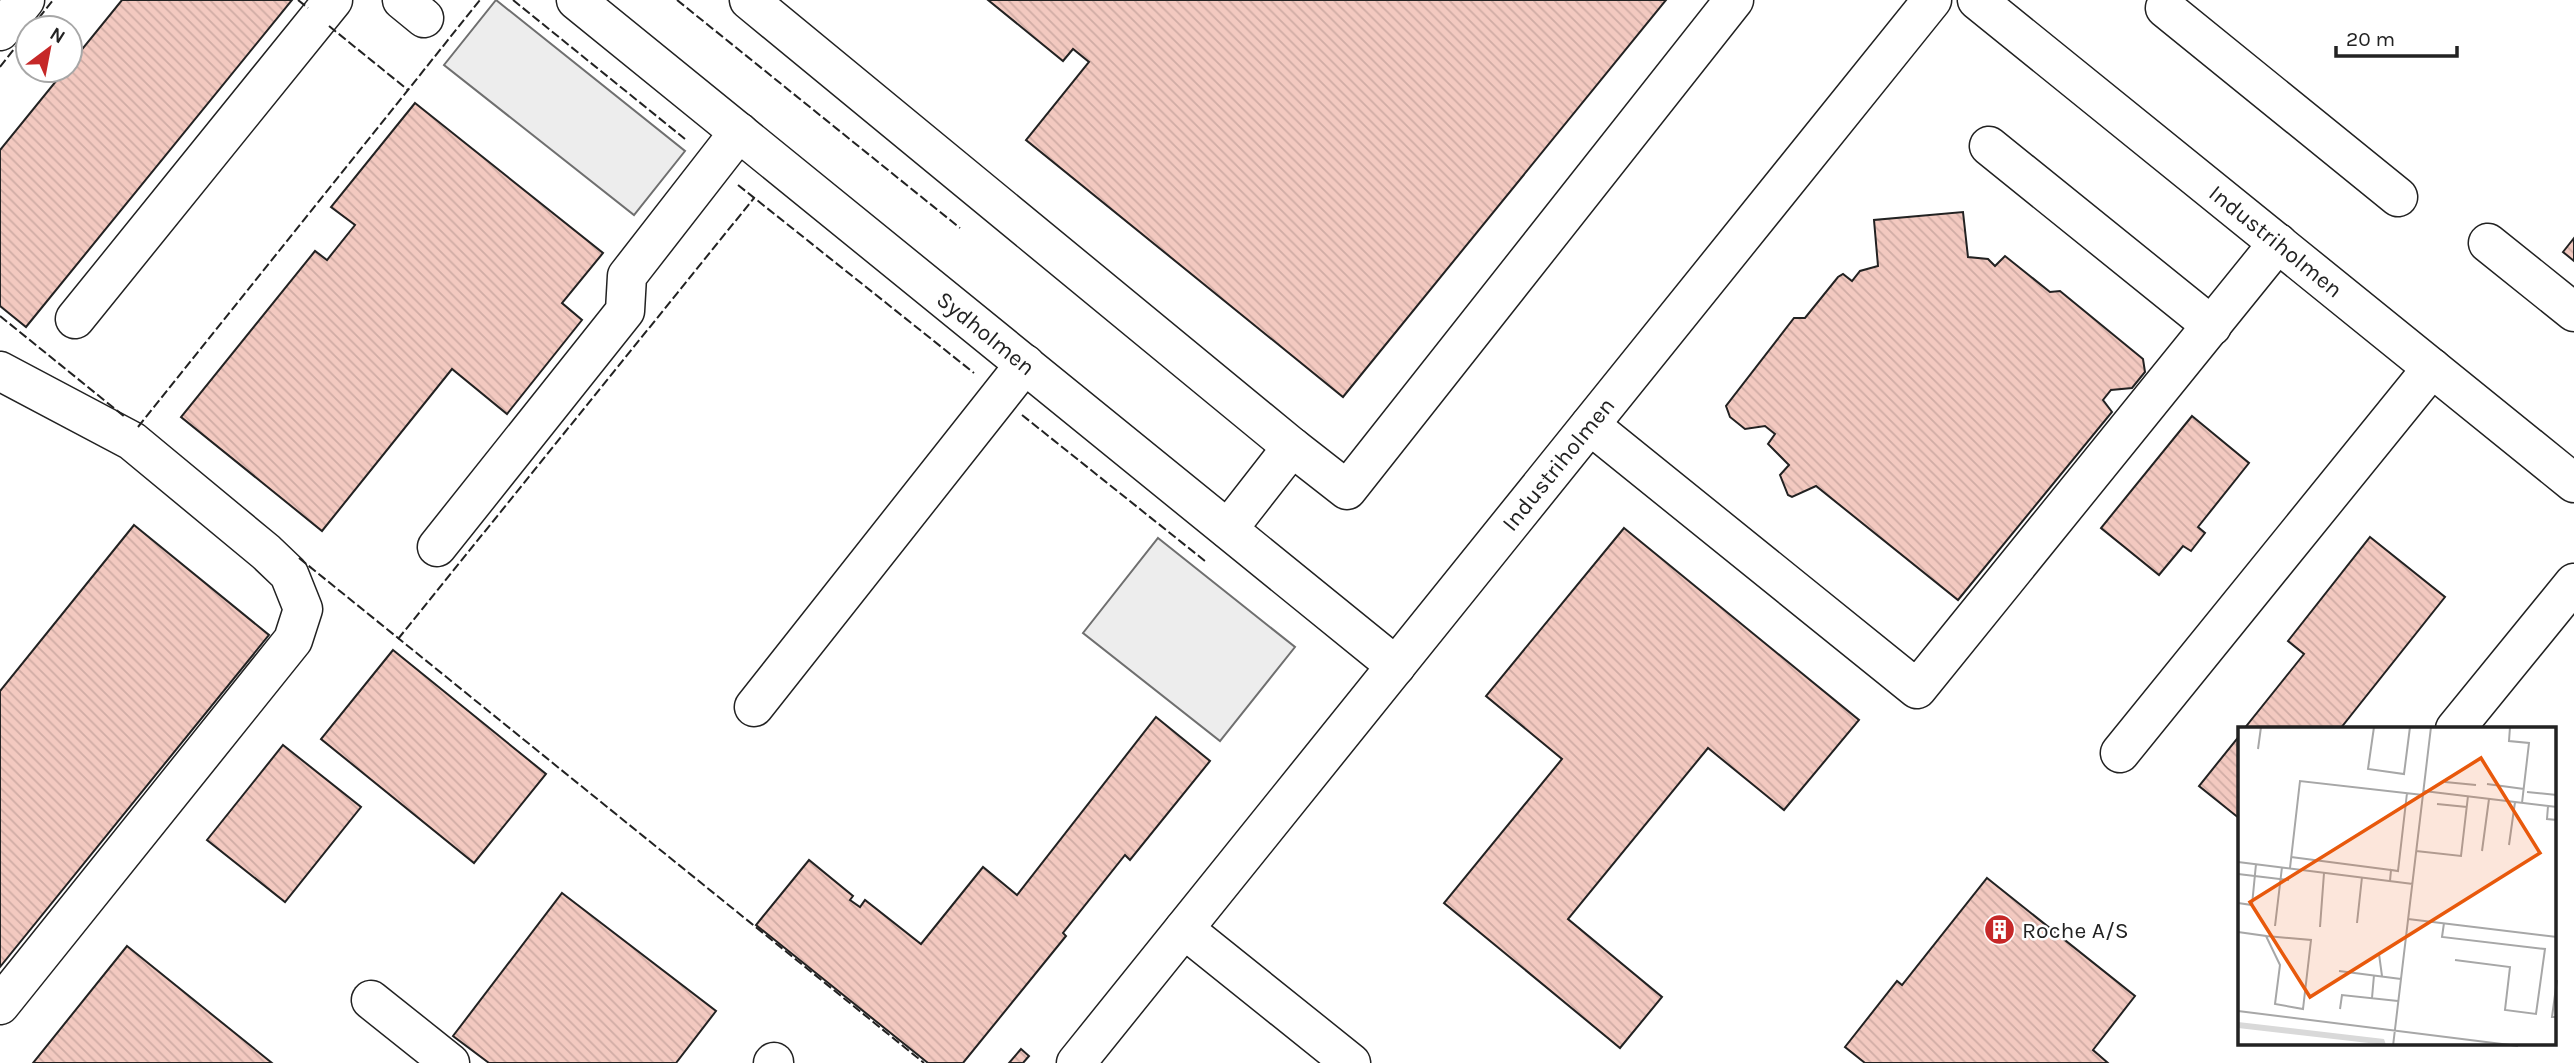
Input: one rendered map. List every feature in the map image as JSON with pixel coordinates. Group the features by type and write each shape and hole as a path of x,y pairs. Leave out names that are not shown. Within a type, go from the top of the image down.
{"street":[{"path":"0,32 25,0"},
{"path":"75,319 333,0"},
{"name":"Sydholmen","path":"576,0 1396,666"},
{"path":"749,0 1346,490 1734,0"},
{"name":"Industriholmen","path":"1978,0 2574,483"},
{"name":"Industriholmen","path":"1076,1063 1590,425 1924,3"},
{"path":"2165,8 2398,197"},
{"path":"437,547 625,311 627,276 739,132"},
{"path":"1989,146 2212,326"},
{"path":"1590,425 1917,689 2278,243"},
{"path":"2488,243 2574,312"},
{"path":"754,707 1025,364"},
{"path":"2120,753 2432,368"},
{"path":"0,371 131,441 289,574 303,609 293,640 0,1005"},
{"path":"1228,529 1292,447"},
{"path":"2457,727 2574,583"},
{"path":"1184,929 1351,1063"},
{"path":"371,1000 450,1063"}],"shaded area":[{"path":"496,0 685,151 634,215 444,65"},
{"path":"1158,538 1295,647 1220,741 1083,633"}],"building":[{"path":"122,0 292,0 26,327 0,306 0,150 54,84 84,84 84,47"},
{"path":"988,0 1666,0 1343,397 1026,140 1089,62 1073,49 1063,61"},
{"path":"415,103 603,253 562,303 582,320 507,414 452,369 322,531 181,417 315,251 327,260 355,225 331,207"},
{"path":"1963,212 1968,257 1988,259 1995,266 2005,256 2050,292 2060,291 2143,359 2145,372 2132,388 2111,390 2103,400 2112,412 1958,600 1816,486 1792,497 1788,495 1780,475 1789,465 1768,444 1775,434 1765,426 1745,429 1730,417 1726,406 1794,318 1805,318 1838,277 1843,274 1852,281 1860,271 1878,266 1874,220"},
{"path":"2574,238 2574,261 2563,252"},
{"path":"2192,416 2249,463 2198,527 2205,533 2191,551 2183,546 2159,575 2101,528"},
{"path":"134,525 269,635 0,967 0,691"},
{"path":"1624,528 1859,720 1784,810 1708,748 1568,919 1662,997 1620,1048 1444,903 1562,759 1486,696"},
{"path":"2370,537 2445,597 2342,727 2246,727 2304,654 2288,641"},
{"path":"393,650 546,774 474,863 321,739"},
{"path":"1156,717 1210,761 1130,860 1125,855 1063,933 1066,936 963,1063 928,1063 756,925 809,860 853,896 850,900 860,907 865,900 921,944 983,867 1017,895"},
{"path":"2238,737 2238,817 2199,786"},
{"path":"283,745 361,807 285,902 207,840"},
{"name":"Roche A/S","path":"1987,878 2135,996 2093,1050 2108,1063 1865,1063 1845,1047 1897,981 1902,985"},
{"path":"562,893 716,1011 676,1063 489,1063 453,1036"},
{"path":"127,946 272,1063 33,1063"},
{"path":"1021,1049 1029,1056 1023,1063 1009,1063"}],"fence":[{"path":"42,14 53,0"},
{"path":"298,0 308,8"},
{"path":"138,427 480,0"},
{"path":"513,0 685,139"},
{"path":"677,0 960,228"},
{"path":"329,26 408,90"},
{"path":"0,67 14,49"},
{"path":"738,185 974,373"},
{"path":"398,639 754,198"},
{"path":"0,316 125,417"},
{"path":"1022,415 1205,561"},
{"path":"299,558 924,1063"}],"place":[{"name":"Roche A/S","path":"1999,930"}]}
